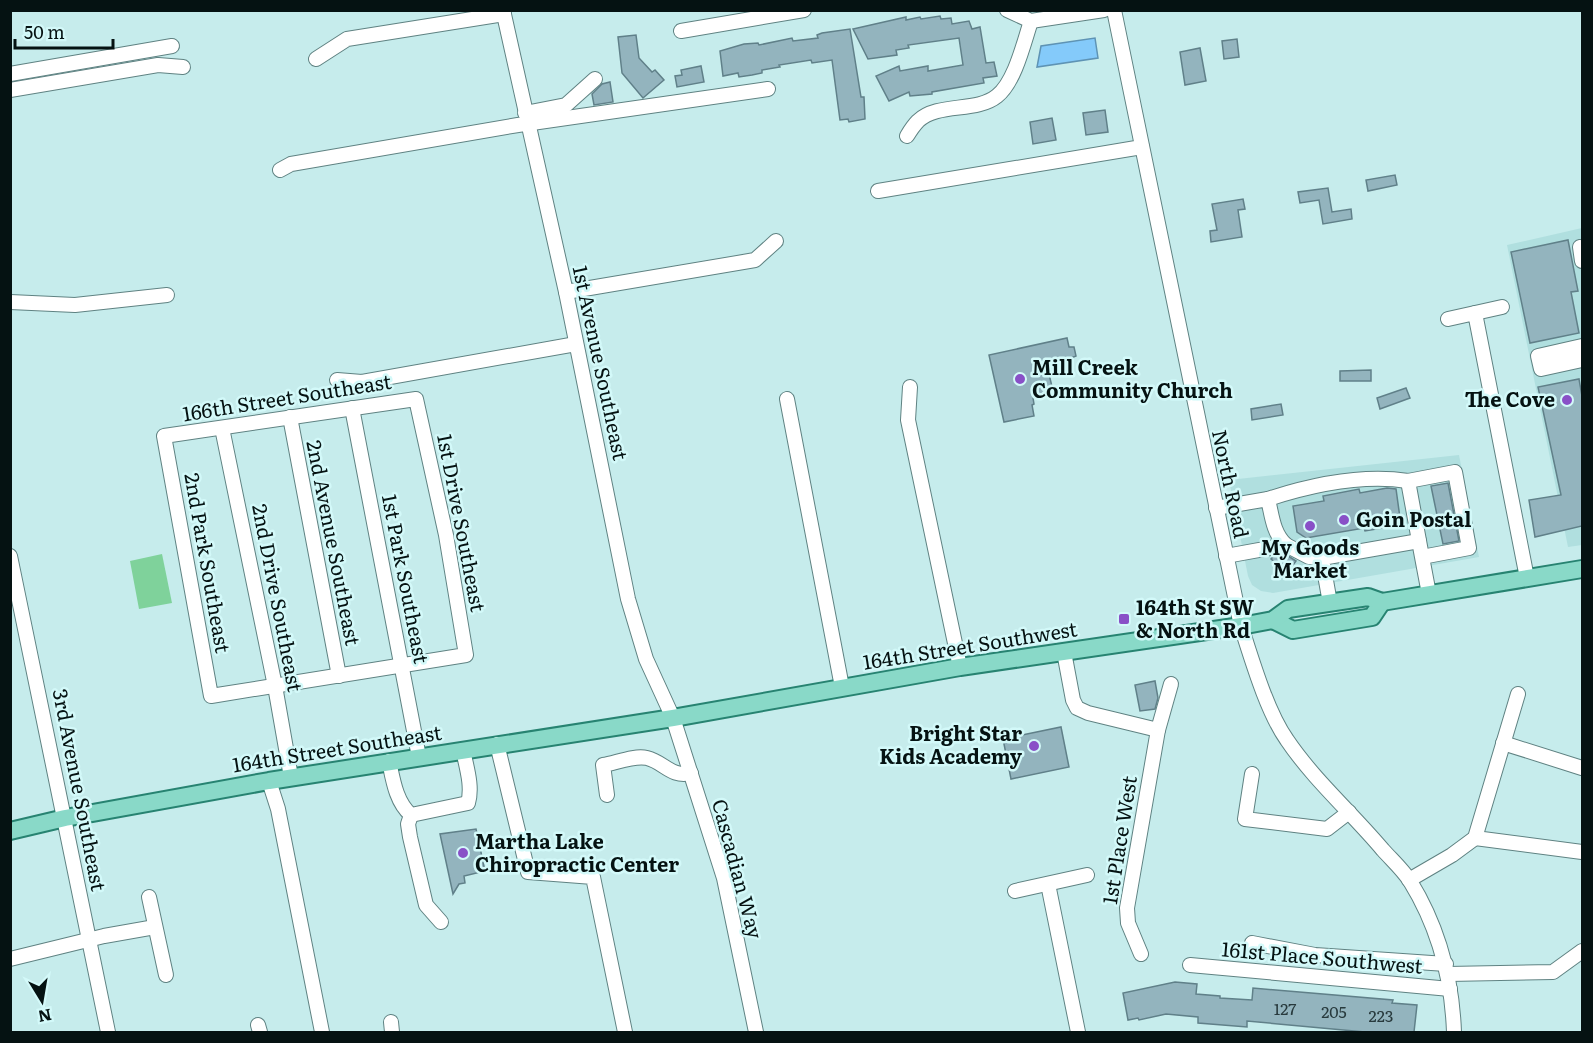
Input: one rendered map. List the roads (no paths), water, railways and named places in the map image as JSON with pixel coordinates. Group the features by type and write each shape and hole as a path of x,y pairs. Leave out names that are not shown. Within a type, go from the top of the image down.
{"main road":[{"name":"164th Street Southwest","path":"673,718 960,667 1241,626 1274,620 1288,609 1368,597 1382,602 1582,569"},
{"name":"164th Street Southwest","path":"1274,620 1293,630 1372,617 1382,602"},
{"name":"164th Street Southeast","path":"10,831 65,818 291,777 673,718"}],"street":[{"path":"681,31 804,10"},
{"path":"1007,10 1031,21 1104,10"},
{"name":"North Road","path":"1114,10 1241,626 1266,698 1285,738 1306,766 1409,880 1427,915 1447,969 1454,1032"},
{"path":"316,58 347,39 503,12"},
{"name":"1st Avenue Southeast","path":"503,12 566,292 628,599 646,659 673,718"},
{"path":"907,136 919,120 933,113 985,102 996,97 1006,87 1017,64 1031,21"},
{"path":"10,75 172,46"},
{"path":"10,90 158,65 183,67"},
{"path":"527,119 566,105 595,79"},
{"path":"280,170 291,164 527,119 768,89"},
{"path":"879,191 1142,147"},
{"path":"566,292 755,260 776,241"},
{"path":"10,302 75,305 167,295"},
{"path":"1448,319 1503,307"},
{"path":"1475,313 1527,578"},
{"path":"337,380 362,382 576,344"},
{"path":"1582,346 1538,356 1541,369 1582,360"},
{"path":"910,387 908,420 960,667"},
{"name":"166th Street Southeast","path":"164,436 416,399"},
{"name":"1st Drive Southeast","path":"403,666 466,655 446,535 416,399"},
{"path":"787,399 842,687"},
{"name":"1st Park Southeast","path":"352,408 419,757"},
{"name":"2nd Avenue Southeast","path":"290,417 339,676"},
{"name":"2nd Drive Southeast","path":"222,428 275,686 291,777"},
{"name":"2nd Park Southeast","path":"164,436 211,696 275,686"},
{"path":"1216,508 1351,481 1380,479 1408,481 1455,472 1469,548 1422,557"},
{"path":"1408,481 1429,594"},
{"path":"1268,499 1274,527 1280,539 1286,545 1309,557 1322,558 1419,541"},
{"path":"1226,556 1286,545"},
{"name":"3rd Avenue Southeast","path":"10,556 108,1032"},
{"path":"1322,558 1330,603"},
{"path":"1064,652 1073,700 1077,708 1088,713 1158,730"},
{"path":"275,686 403,666"},
{"name":"1st Place West","path":"1142,954 1128,923 1127,908 1158,730 1171,684"},
{"path":"1409,880 1452,855 1475,838 1518,694"},
{"name":"Cascadian Way","path":"673,718 724,878 756,1032"},
{"path":"1503,743 1582,768"},
{"path":"497,744 528,872 593,877 625,1032"},
{"path":"411,815 468,802 470,797 463,750"},
{"path":"607,795 603,765 644,757 656,761 671,772 683,775 691,773"},
{"path":"389,762 395,789 406,811 411,815"},
{"path":"1252,774 1245,819 1327,829 1349,812"},
{"path":"269,781 278,809 322,1032"},
{"path":"411,815 408,824 410,837 426,905 441,922"},
{"path":"1475,838 1582,852"},
{"path":"1015,891 1087,875"},
{"path":"1048,884 1078,1032"},
{"path":"149,897 166,975"},
{"path":"10,959 155,927"},
{"path":"1252,943 1315,955 1447,969 1553,972 1582,951"},
{"name":"161st Place Southwest","path":"1190,965 1450,989"}],"water":[{"path":"1095,38 1098,58 1037,67 1041,46"}],"place":[{"name":"Mill Creek Community Church","path":"1020,379"},
{"name":"The Cove","path":"1567,400"},
{"name":"Goin Postal","path":"1344,520"},
{"name":"My Goods Market","path":"1310,526"},
{"name":"164th St SW & North Rd","path":"1124,619"},
{"name":"Bright Star Kids Academy","path":"1034,746"},
{"name":"Martha Lake Chiropractic Center","path":"463,853"}]}
